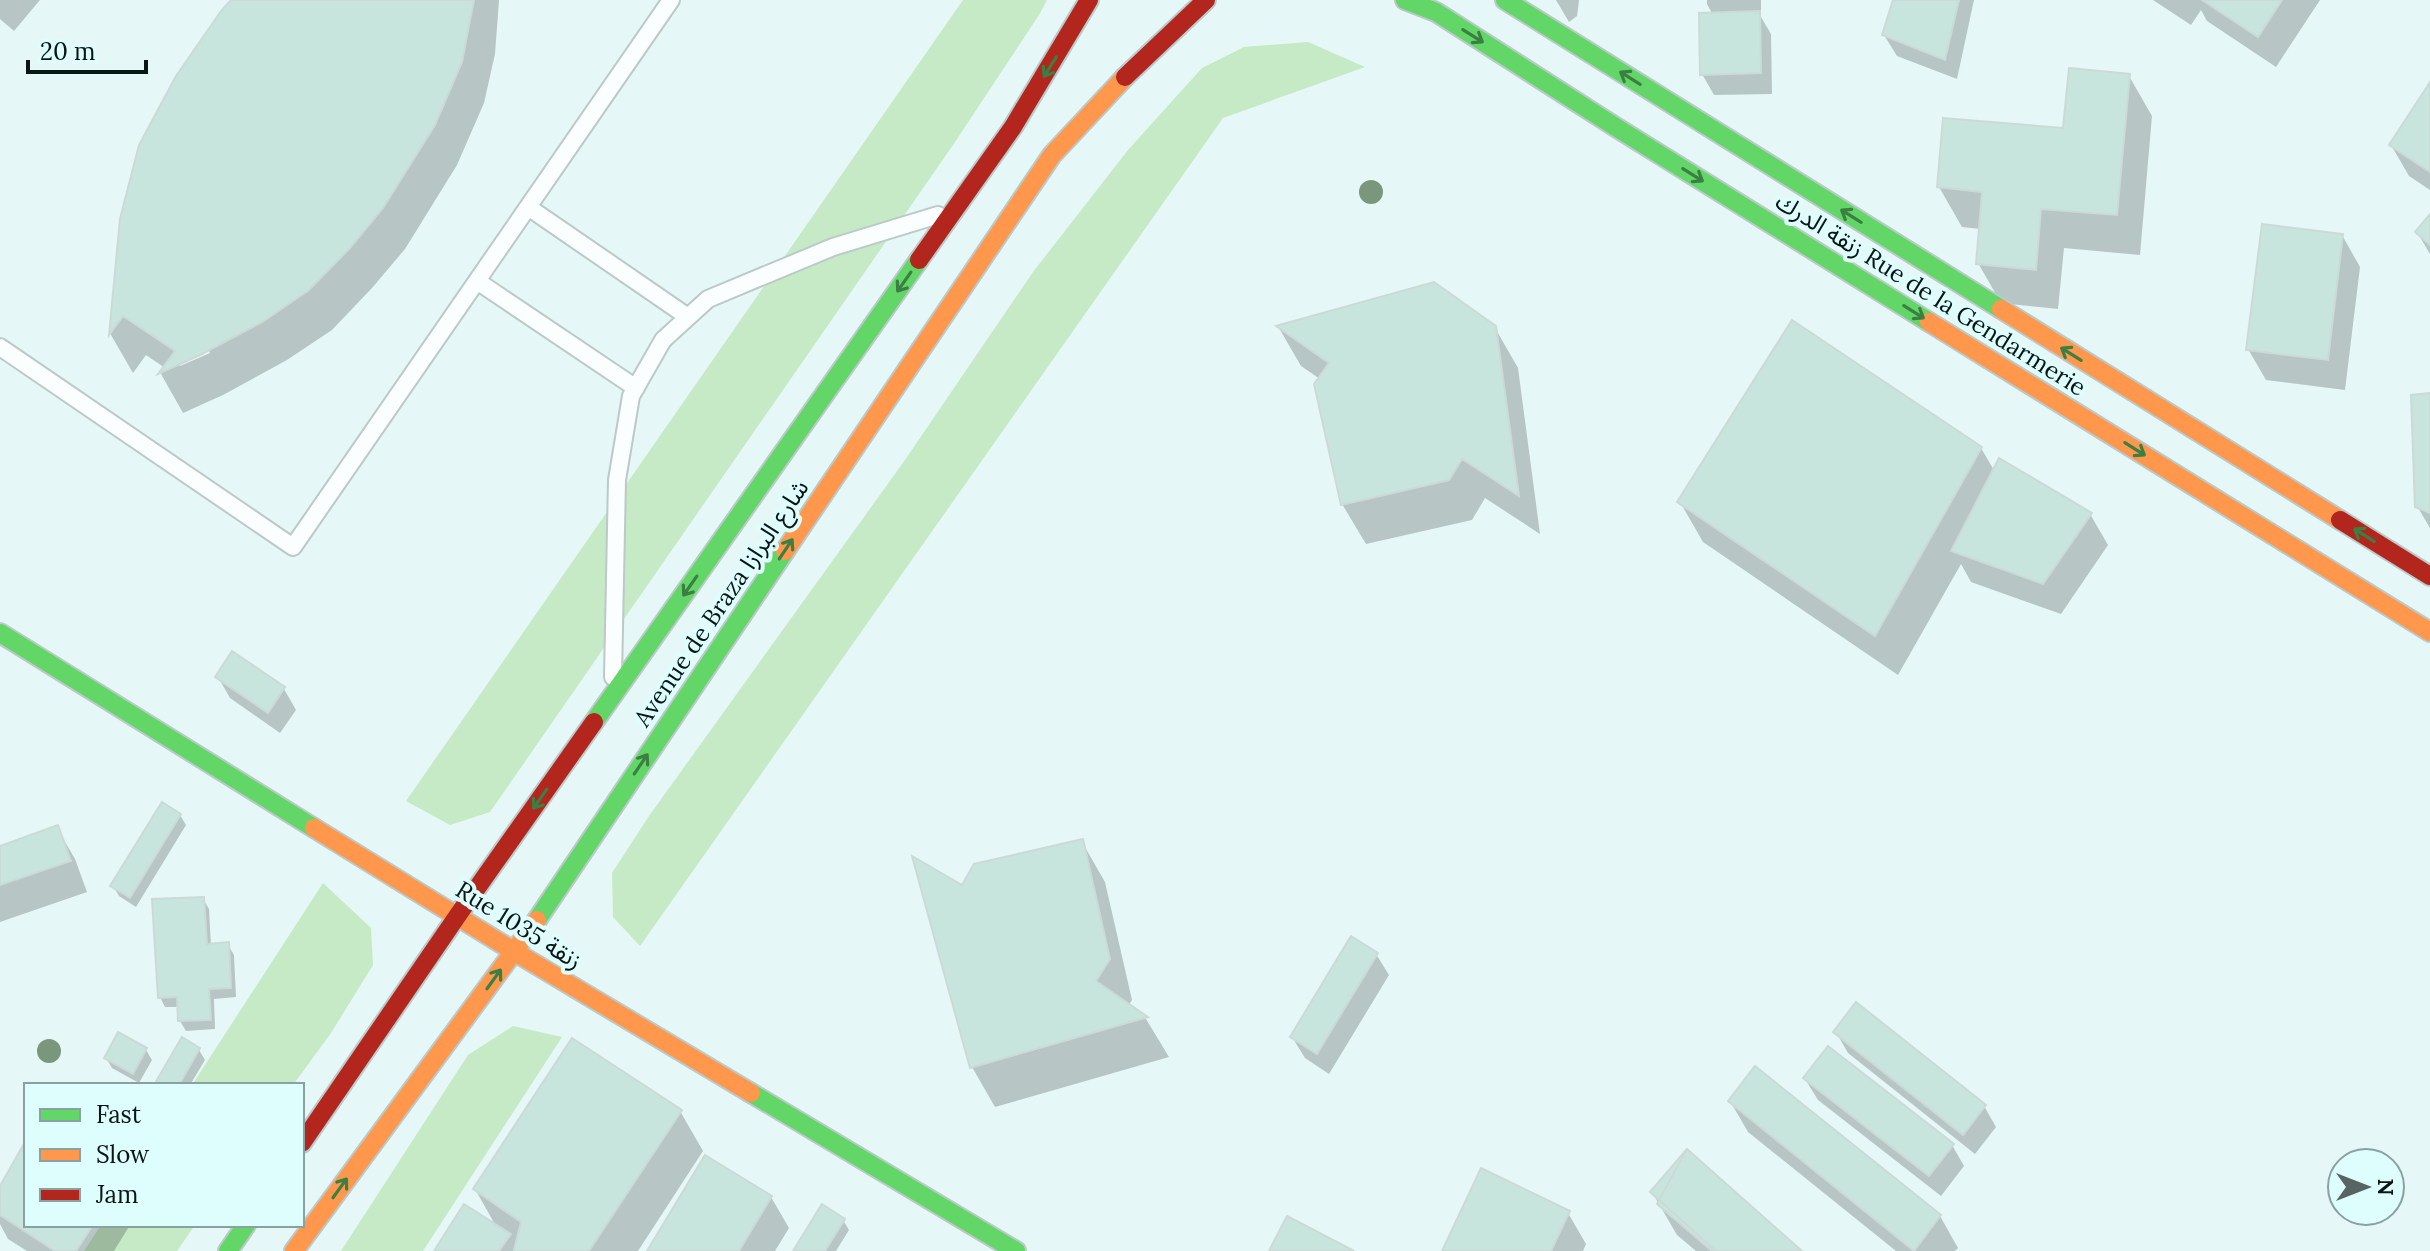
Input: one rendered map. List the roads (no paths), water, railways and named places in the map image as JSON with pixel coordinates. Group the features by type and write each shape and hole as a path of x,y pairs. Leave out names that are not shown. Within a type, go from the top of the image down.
{"main road":[{"name":"Avenue de Braza شارع البرازا","path":"304,1140 458,915 1013,127 1089,0"},
{"name":"Avenue de Braza شارع البرازا","path":"294,1251 515,952 1052,155 1122,80 1206,0"},
{"name":"زنقة الدرك Rue de la Gendarmerie","path":"1405,0 1436,12 2430,632"},
{"name":"زنقة الدرك Rue de la Gendarmerie","path":"1505,0 2430,576"},
{"name":"Rue 1035 زنقة","path":"0,633 515,952 1016,1251"},
{"path":"228,1251 245,1227"}],"lane":[{"path":"0,347 293,547 671,0"},
{"path":"528,207 688,317"},
{"path":"612,697 617,480 631,396 663,340 708,299 833,247 955,210"},
{"path":"477,281 636,388"}]}
